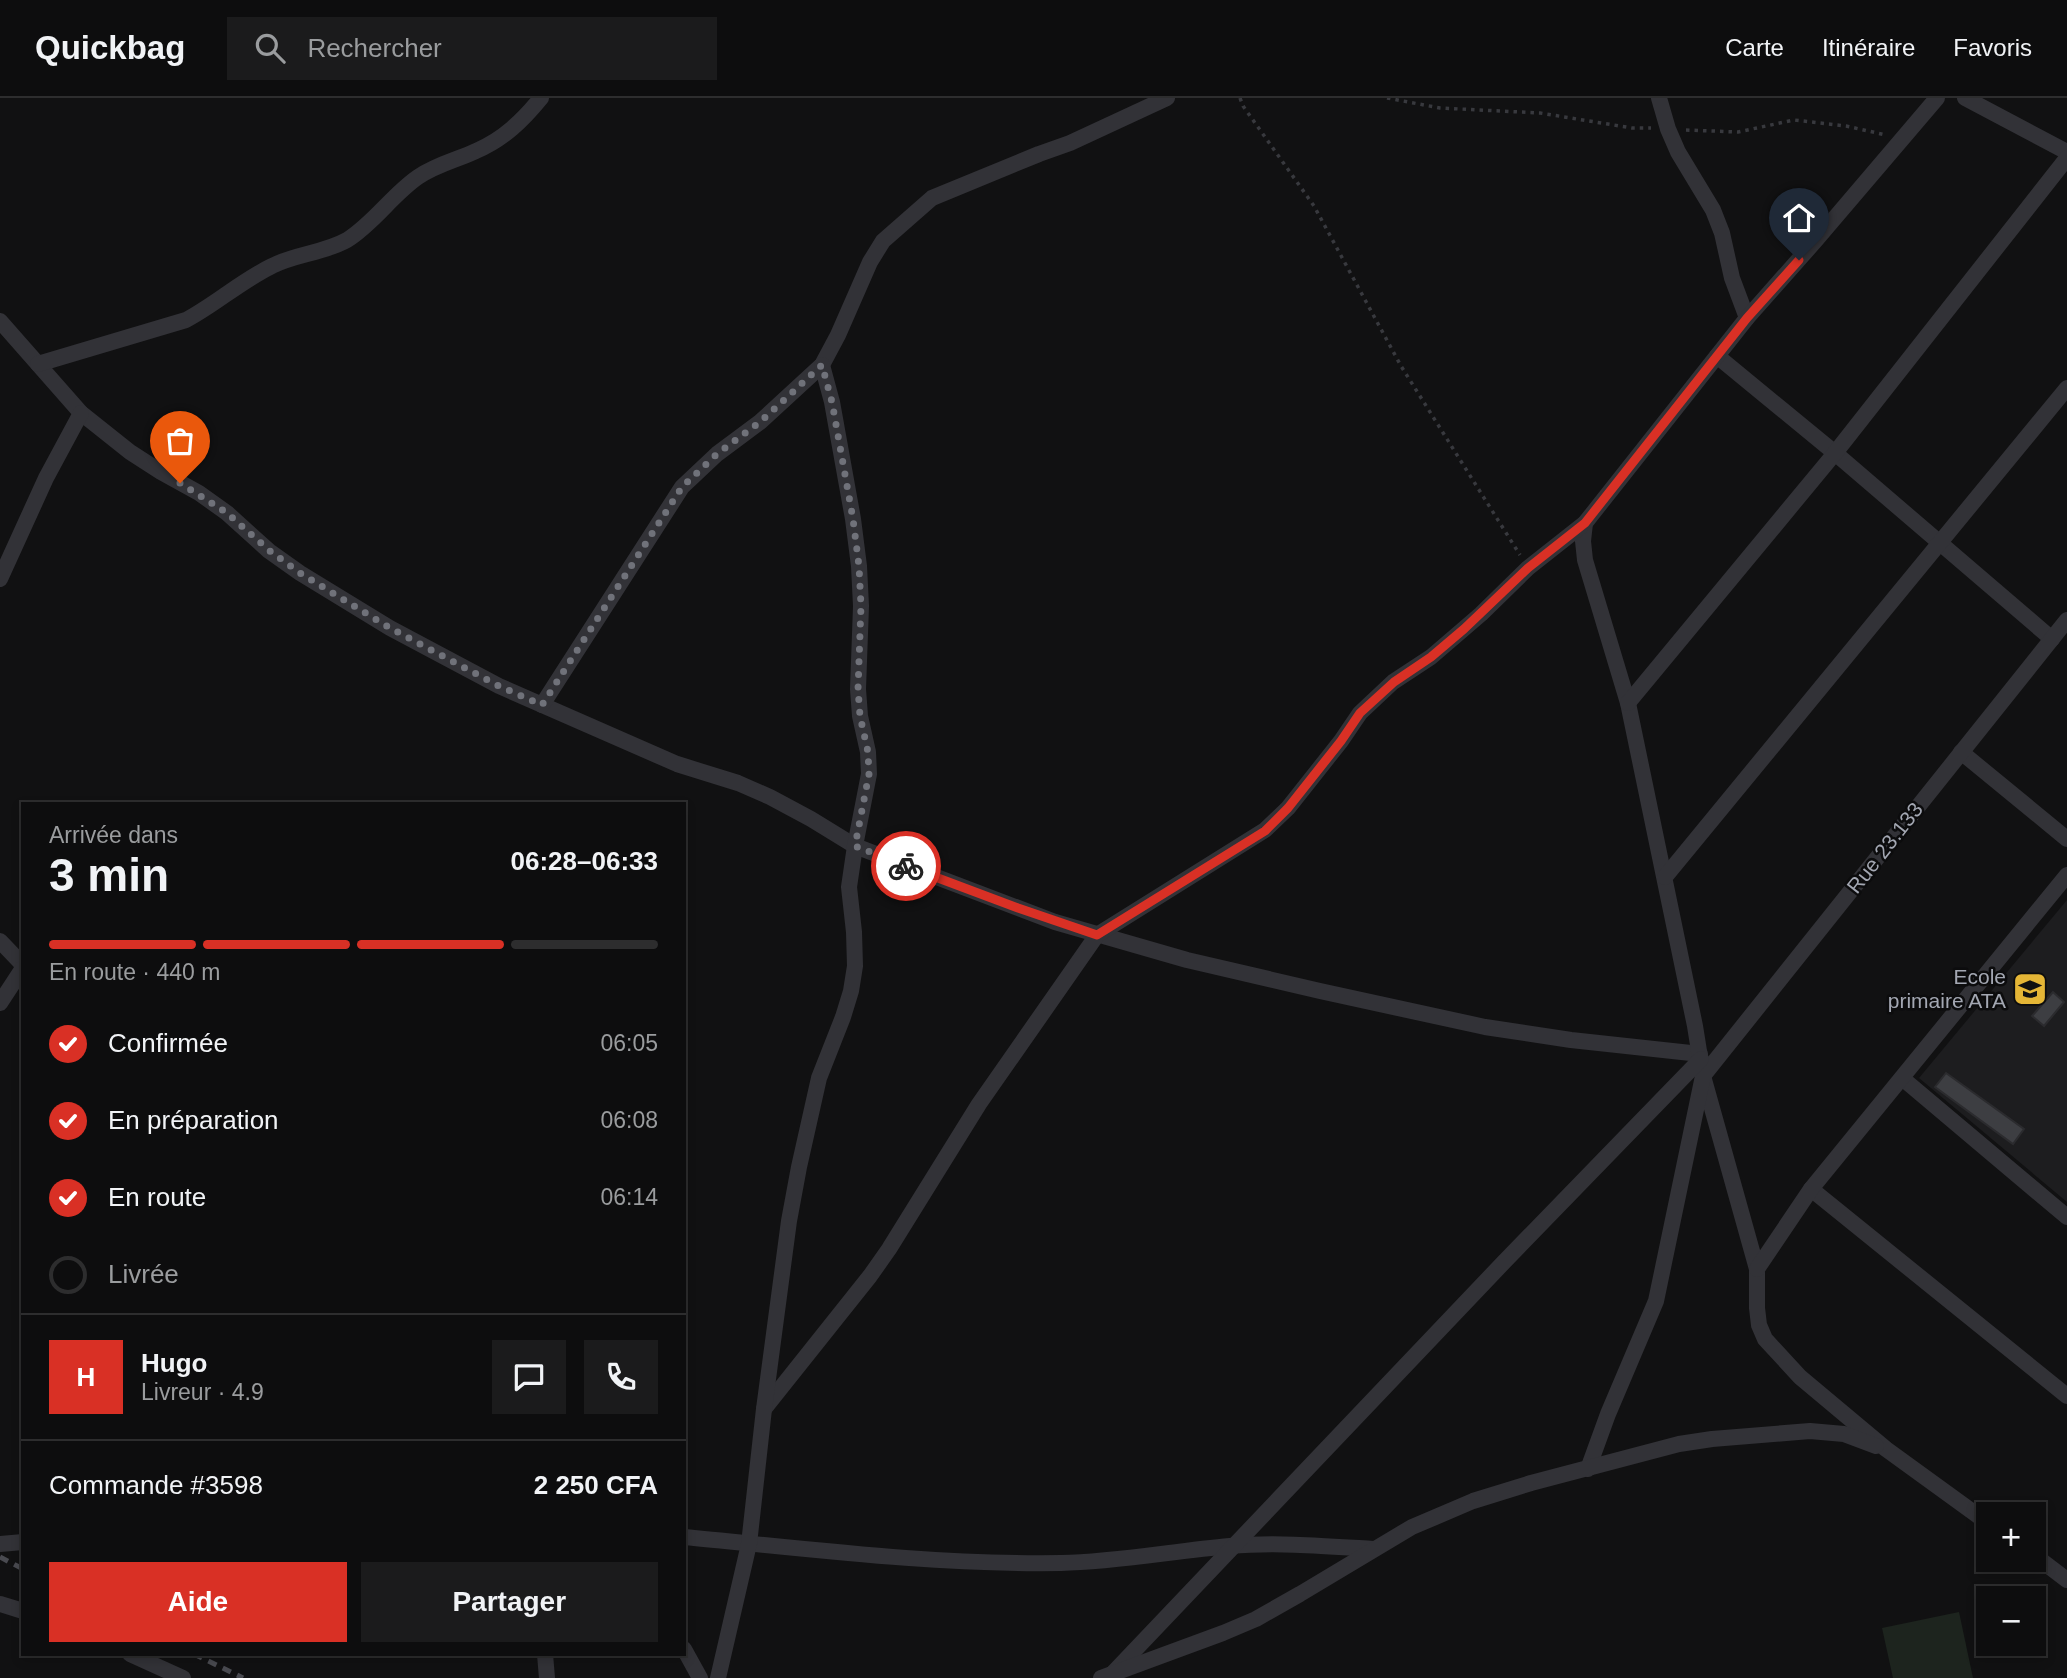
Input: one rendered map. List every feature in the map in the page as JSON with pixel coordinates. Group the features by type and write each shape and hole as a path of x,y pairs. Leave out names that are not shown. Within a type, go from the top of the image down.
{"street":[{"path":"38,364 186,320 246,280 275,265 344,242 418,177 434,167 476,152 510,132 541,98"},
{"path":"542,705 682,487 717,454 760,422 822,365 870,262 891,234 932,198 1070,143 1167,98"},
{"path":"1659,98 1678,152 1713,211 1724,241 1732,278 1747,318"},
{"path":"764,1409 890,1249 979,1104 1097,935 1265,831 1288,808 1360,713 1394,682 1431,657 1528,568 1585,523 1747,318 1937,98"},
{"path":"1965,98 2067,152"},
{"path":"1628,703 1835,453 2067,158"},
{"path":"0,321 81,413 130,452 227,513 300,573 390,628 499,686 677,764 738,783 770,797 855,846 995,900 1097,935 1214,966 1485,1027 1700,1056"},
{"path":"1717,356 2052,639"},
{"path":"718,1678 750,1544 764,1409 789,1221 806,1130 819,1078 851,991 855,967 849,887 869,774 858,689 861,606 859,566 832,402 822,365"},
{"path":"1665,877 2067,387"},
{"path":"0,579 46,478 81,413"},
{"path":"1585,523 1585,560 1628,703 1703,1076 1757,1269 1759,1325 1765,1339 1800,1377 1886,1449 1976,1513"},
{"name":"Rue 23.133","path":"1703,1076 2067,620"},
{"path":"1961,752 2067,839"},
{"path":"1757,1269 1811,1189 2067,875"},
{"path":"0,941 21,964"},
{"path":"0,1003 21,969"},
{"path":"1107,1675 1700,1056"},
{"path":"1588,1469 1656,1301 1703,1076"},
{"path":"1902,1078 2067,1217"},
{"path":"1811,1189 2067,1396"},
{"path":"1107,1675 1256,1619 1422,1522 1531,1483 1679,1444 1754,1434 1811,1431 1844,1434 1886,1449"},
{"path":"686,1537 958,1561 1062,1563 1233,1546 1305,1545 1373,1549"},
{"path":"0,1545 21,1542"},
{"path":"2046,1563 2066,1577"},
{"path":"0,1604 21,1610"},
{"path":"686,1653 700,1678"},
{"path":"134,1656 183,1678"},
{"path":"545,1656 547,1678"}],"path":[{"path":"1240,98 1242,106 1314,206 1401,366 1528,568"},
{"path":"1387,98 1440,108 1541,114 1632,128 1738,132 1794,120 1902,138"}],"shaded area":[{"name":"Ecole primaire ATA","path":"2067,900 2067,1202 1919,1078"},
{"path":"1959,1612 1973,1678 1893,1678 1882,1628"}],"building":[{"path":"2053,992 2064,1002 2044,1026 2032,1016"},
{"path":"1946,1073 2024,1129 2013,1144 1935,1087"}],"railway":[{"path":"0,1557 21,1568"},
{"path":"198,1656 243,1678"}],"way so far":[{"path":"180,483 227,513 300,573 390,628 499,686 542,705 682,487 717,454 760,422 822,365 832,402 859,566 861,606 858,689 869,774 855,846 906,866"}],"place":[{"name":"Ecole primaire ATA","path":"2030,989"}],"route":[{"path":"906,866 1097,935 1265,831 1288,808 1360,713 1394,682 1431,657 1481,614 1528,568 1585,523 1747,318 1799,260"}]}
